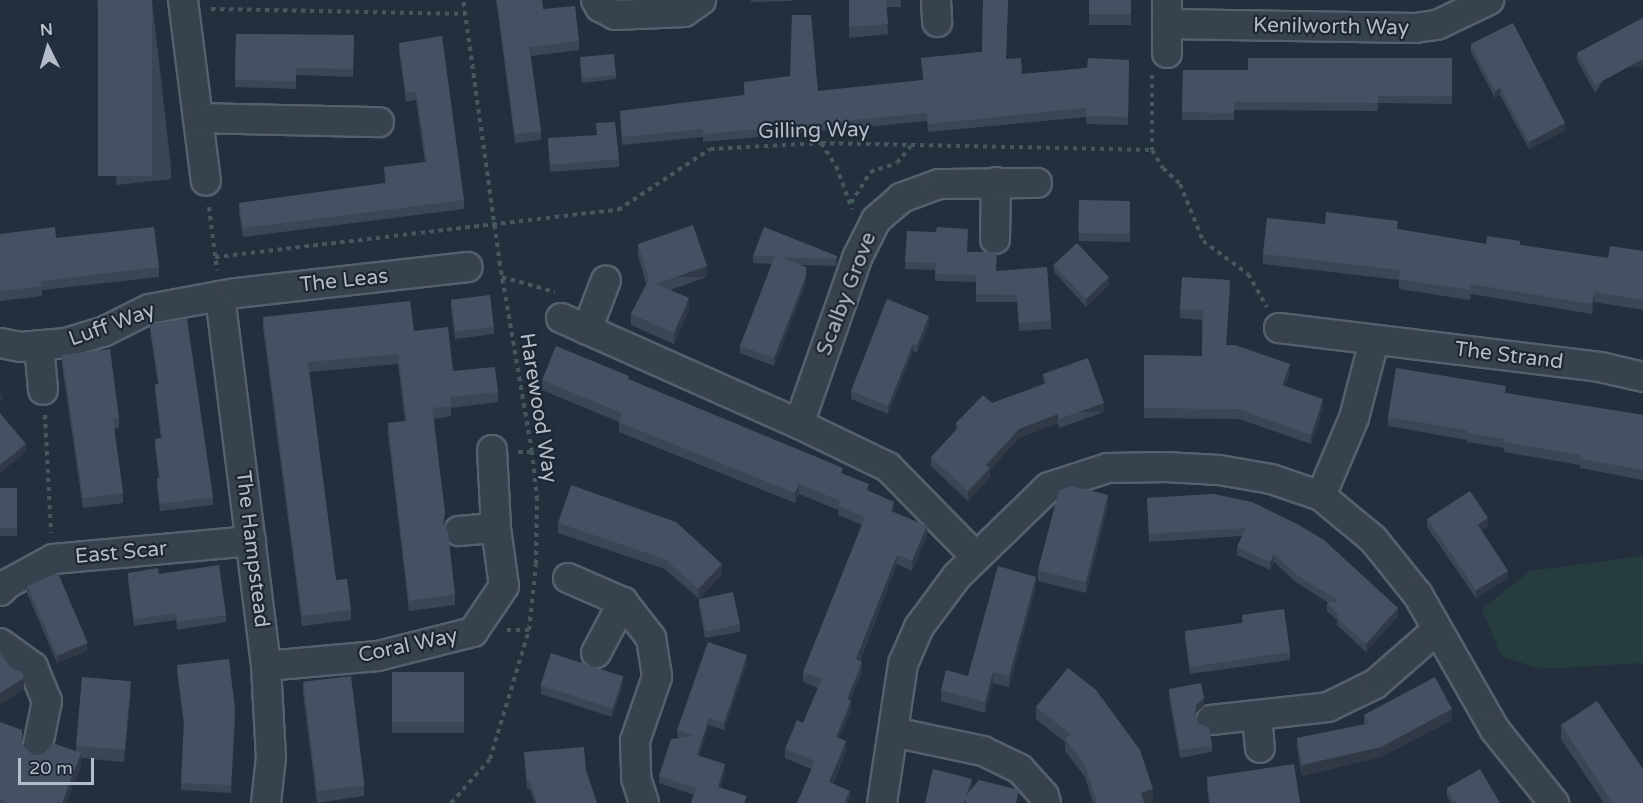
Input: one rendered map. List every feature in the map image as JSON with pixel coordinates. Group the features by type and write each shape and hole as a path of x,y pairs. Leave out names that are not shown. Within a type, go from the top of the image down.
{"street":[{"path":"183,0 206,181"},
{"path":"596,0 600,7 615,15 684,12 702,0"},
{"name":"Kenilworth Way","path":"1167,53 1167,12 1415,28 1437,25 1489,0"},
{"path":"198,118 379,122"},
{"path":"995,239 996,182"},
{"name":"Scalby Grove","path":"799,424 857,258 876,220 901,198 939,184 1037,183"},
{"name":"The Leas","path":"220,296 468,267"},
{"path":"587,330 606,280"},
{"name":"Luff Way","path":"0,343 21,347 66,343 103,332 149,309 220,296"},
{"name":"The Hampstead","path":"220,296 266,666 272,757 266,803"},
{"path":"561,318 799,424 888,467 975,557"},
{"name":"The Strand","path":"1279,328 1600,367 1643,377"},
{"path":"1321,496 1354,418 1374,341"},
{"name":"Luff Way","path":"39,345 43,390"},
{"name":"Coral Way","path":"266,666 378,656 473,632 504,586 496,528 492,450"},
{"path":"882,803 903,664 919,627 957,576 1048,487 1108,468 1165,466 1219,470 1271,479 1321,496 1373,539 1418,595 1494,730 1554,803"},
{"path":"459,531 496,528"},
{"name":"East Scar","path":"0,591 7,584 53,559 251,541"},
{"path":"568,578 623,602 651,638 657,677 636,741 636,778 644,803"},
{"path":"596,653 623,602"},
{"path":"1211,720 1329,707 1375,684 1437,630"},
{"path":"0,642 33,668 46,701 37,750"},
{"path":"1257,715 1260,748"},
{"path":"893,732 983,751 1020,769 1044,796 1046,803"}],"path":[{"name":"Harewood Way","path":"451,803 490,759 529,630 535,575 537,500 532,453 502,277 463,0"},
{"path":"210,9 465,14"},
{"path":"1167,53 1152,67 1152,150 1163,168 1180,184 1203,241 1248,274 1279,328"},
{"path":"821,143 836,166 851,203 852,214"},
{"name":"Gilling Way","path":"215,257 618,210 710,149 821,143 1152,150"},
{"path":"851,203 870,172 897,163 912,145"},
{"path":"206,181 220,296"},
{"path":"502,277 557,293 561,318"},
{"path":"43,390 53,559"}],"green space":[{"path":"1643,556 1643,663 1540,669 1501,656 1482,609 1530,571"}],"building":[{"path":"98,0 152,0 152,176 98,176"},
{"path":"497,0 542,0 543,9 575,6 579,41 529,47 541,131 515,134"},
{"path":"849,0 886,0 888,24 849,27"},
{"path":"983,0 1008,0 1006,59 1021,58 1022,74 1087,68 1088,58 1129,60 1128,117 1086,116 1086,108 928,124 927,113 703,134 703,129 622,137 620,111 745,95 744,82 790,76 792,15 811,15 818,91 924,80 921,58 982,52"},
{"path":"1089,0 1131,0 1131,14 1089,14"},
{"path":"1643,18 1643,59 1595,85 1577,53"},
{"path":"1513,23 1565,123 1529,142 1500,88 1495,91 1471,44"},
{"path":"236,34 354,35 353,69 296,68 296,81 235,80"},
{"path":"442,36 464,200 243,228 239,203 386,183 384,167 427,162 416,91 406,93 399,43"},
{"path":"614,54 616,75 582,78 580,57"},
{"path":"1248,58 1452,58 1452,96 1378,96 1378,103 1234,102 1234,113 1182,112 1183,70 1248,70"},
{"path":"615,122 619,159 550,165 548,138 597,135 596,123"},
{"path":"1079,200 1130,201 1129,234 1078,233"},
{"path":"1326,212 1398,221 1397,229 1486,244 1487,236 1520,241 1520,245 1608,258 1610,246 1643,251 1643,300 1594,292 1592,304 1471,284 1470,290 1399,279 1400,270 1263,254 1267,218 1325,224"},
{"path":"693,225 707,266 656,284 689,298 674,333 631,314 649,280 638,244"},
{"path":"55,227 56,238 154,227 159,267 41,281 42,286 0,291 0,234"},
{"path":"764,227 837,256 836,259 779,257 806,267 806,276 774,358 740,346 775,256 753,256"},
{"path":"937,227 968,229 967,252 997,252 996,271 1047,267 1051,321 1019,323 1017,295 976,294 976,275 935,274 936,263 905,262 907,231 936,232"},
{"path":"1077,243 1109,277 1086,299 1054,265"},
{"path":"1182,277 1230,280 1226,345 1235,345 1290,364 1282,385 1323,399 1311,435 1239,409 1144,408 1144,355 1202,356 1203,310 1180,309"},
{"path":"490,295 494,327 455,332 451,300"},
{"path":"887,299 929,316 917,345 913,344 888,406 851,391"},
{"path":"410,301 414,331 448,327 453,371 495,367 498,392 450,397 451,406 432,408 445,512 443,522 448,532 455,594 409,601 388,423 407,421 398,354 308,362 336,580 347,579 351,610 302,616 263,317"},
{"path":"187,319 213,497 160,504 157,478 160,478 155,439 162,438 155,384 159,384 150,324"},
{"path":"556,346 629,376 628,379 843,468 841,473 869,484 867,490 894,502 891,511 927,526 912,561 897,555 856,659 862,662 847,700 851,701 836,737 846,741 829,782 850,791 844,803 797,803 815,761 785,749 797,720 803,723 822,679 803,672 865,517 838,506 840,501 799,484 795,493 619,422 622,413 542,380"},
{"path":"110,349 119,418 113,419 123,493 83,498 62,355"},
{"path":"1088,358 1104,403 1059,419 1058,414 1019,429 986,465 990,468 968,491 931,457 959,427 956,423 983,395 992,403 1047,383 1043,374"},
{"path":"1396,368 1506,386 1505,393 1643,415 1643,470 1580,459 1580,455 1504,442 1505,439 1467,433 1467,430 1388,417"},
{"path":"0,413 26,444 0,465"},
{"path":"571,485 676,522 722,564 698,589 665,559 558,523"},
{"path":"1072,486 1108,495 1086,582 1038,570 1059,490"},
{"path":"0,488 17,488 17,528 0,528"},
{"path":"1470,491 1488,518 1478,525 1508,571 1476,590 1427,519"},
{"path":"1214,494 1252,502 1324,540 1398,608 1366,644 1337,618 1339,615 1327,603 1339,601 1297,575 1274,554 1270,562 1237,547 1246,528 1149,534 1147,498"},
{"path":"219,565 226,615 177,622 176,613 134,619 128,573 158,568 159,574"},
{"path":"998,566 1036,577 1009,676 993,672 985,702 941,690 946,670 968,676"},
{"path":"58,573 88,643 57,656 28,586"},
{"path":"733,592 740,624 706,632 699,599"},
{"path":"1284,609 1290,652 1190,667 1185,631 1243,623 1242,615"},
{"path":"708,642 747,655 724,723 709,718 697,755 725,764 718,787 747,796 744,803 691,803 696,788 659,776 671,739 695,736 677,730"},
{"path":"0,653 12,670 21,671 24,678 0,693"},
{"path":"551,653 623,676 613,709 540,685"},
{"path":"229,659 235,709 231,785 181,783 184,721 177,665"},
{"path":"1068,668 1096,690 1140,750 1153,789 1141,793 1144,803 1097,803 1085,765 1065,739 1071,734 1036,707"},
{"path":"392,672 464,672 464,722 392,722"},
{"path":"351,676 364,785 317,791 303,682"},
{"path":"82,677 131,681 125,750 76,746"},
{"path":"1435,677 1452,709 1381,747 1302,765 1297,738 1369,724 1364,715"},
{"path":"1201,683 1204,698 1196,705 1195,715 1198,723 1209,728 1212,745 1180,750 1169,689"},
{"path":"1597,701 1643,769 1643,803 1613,803 1561,725"},
{"path":"0,722 22,730 22,745 33,755 43,754 53,743 81,753 62,803 9,803 0,799"},
{"path":"584,747 586,771 597,803 537,803 530,781 527,781 524,752"},
{"path":"1294,764 1300,803 1210,803 1207,777"},
{"path":"933,769 972,779 966,796 979,780 1019,790 1016,803 966,803 965,800 964,803 925,803"},
{"path":"1480,769 1500,803 1456,803 1447,788"}]}
